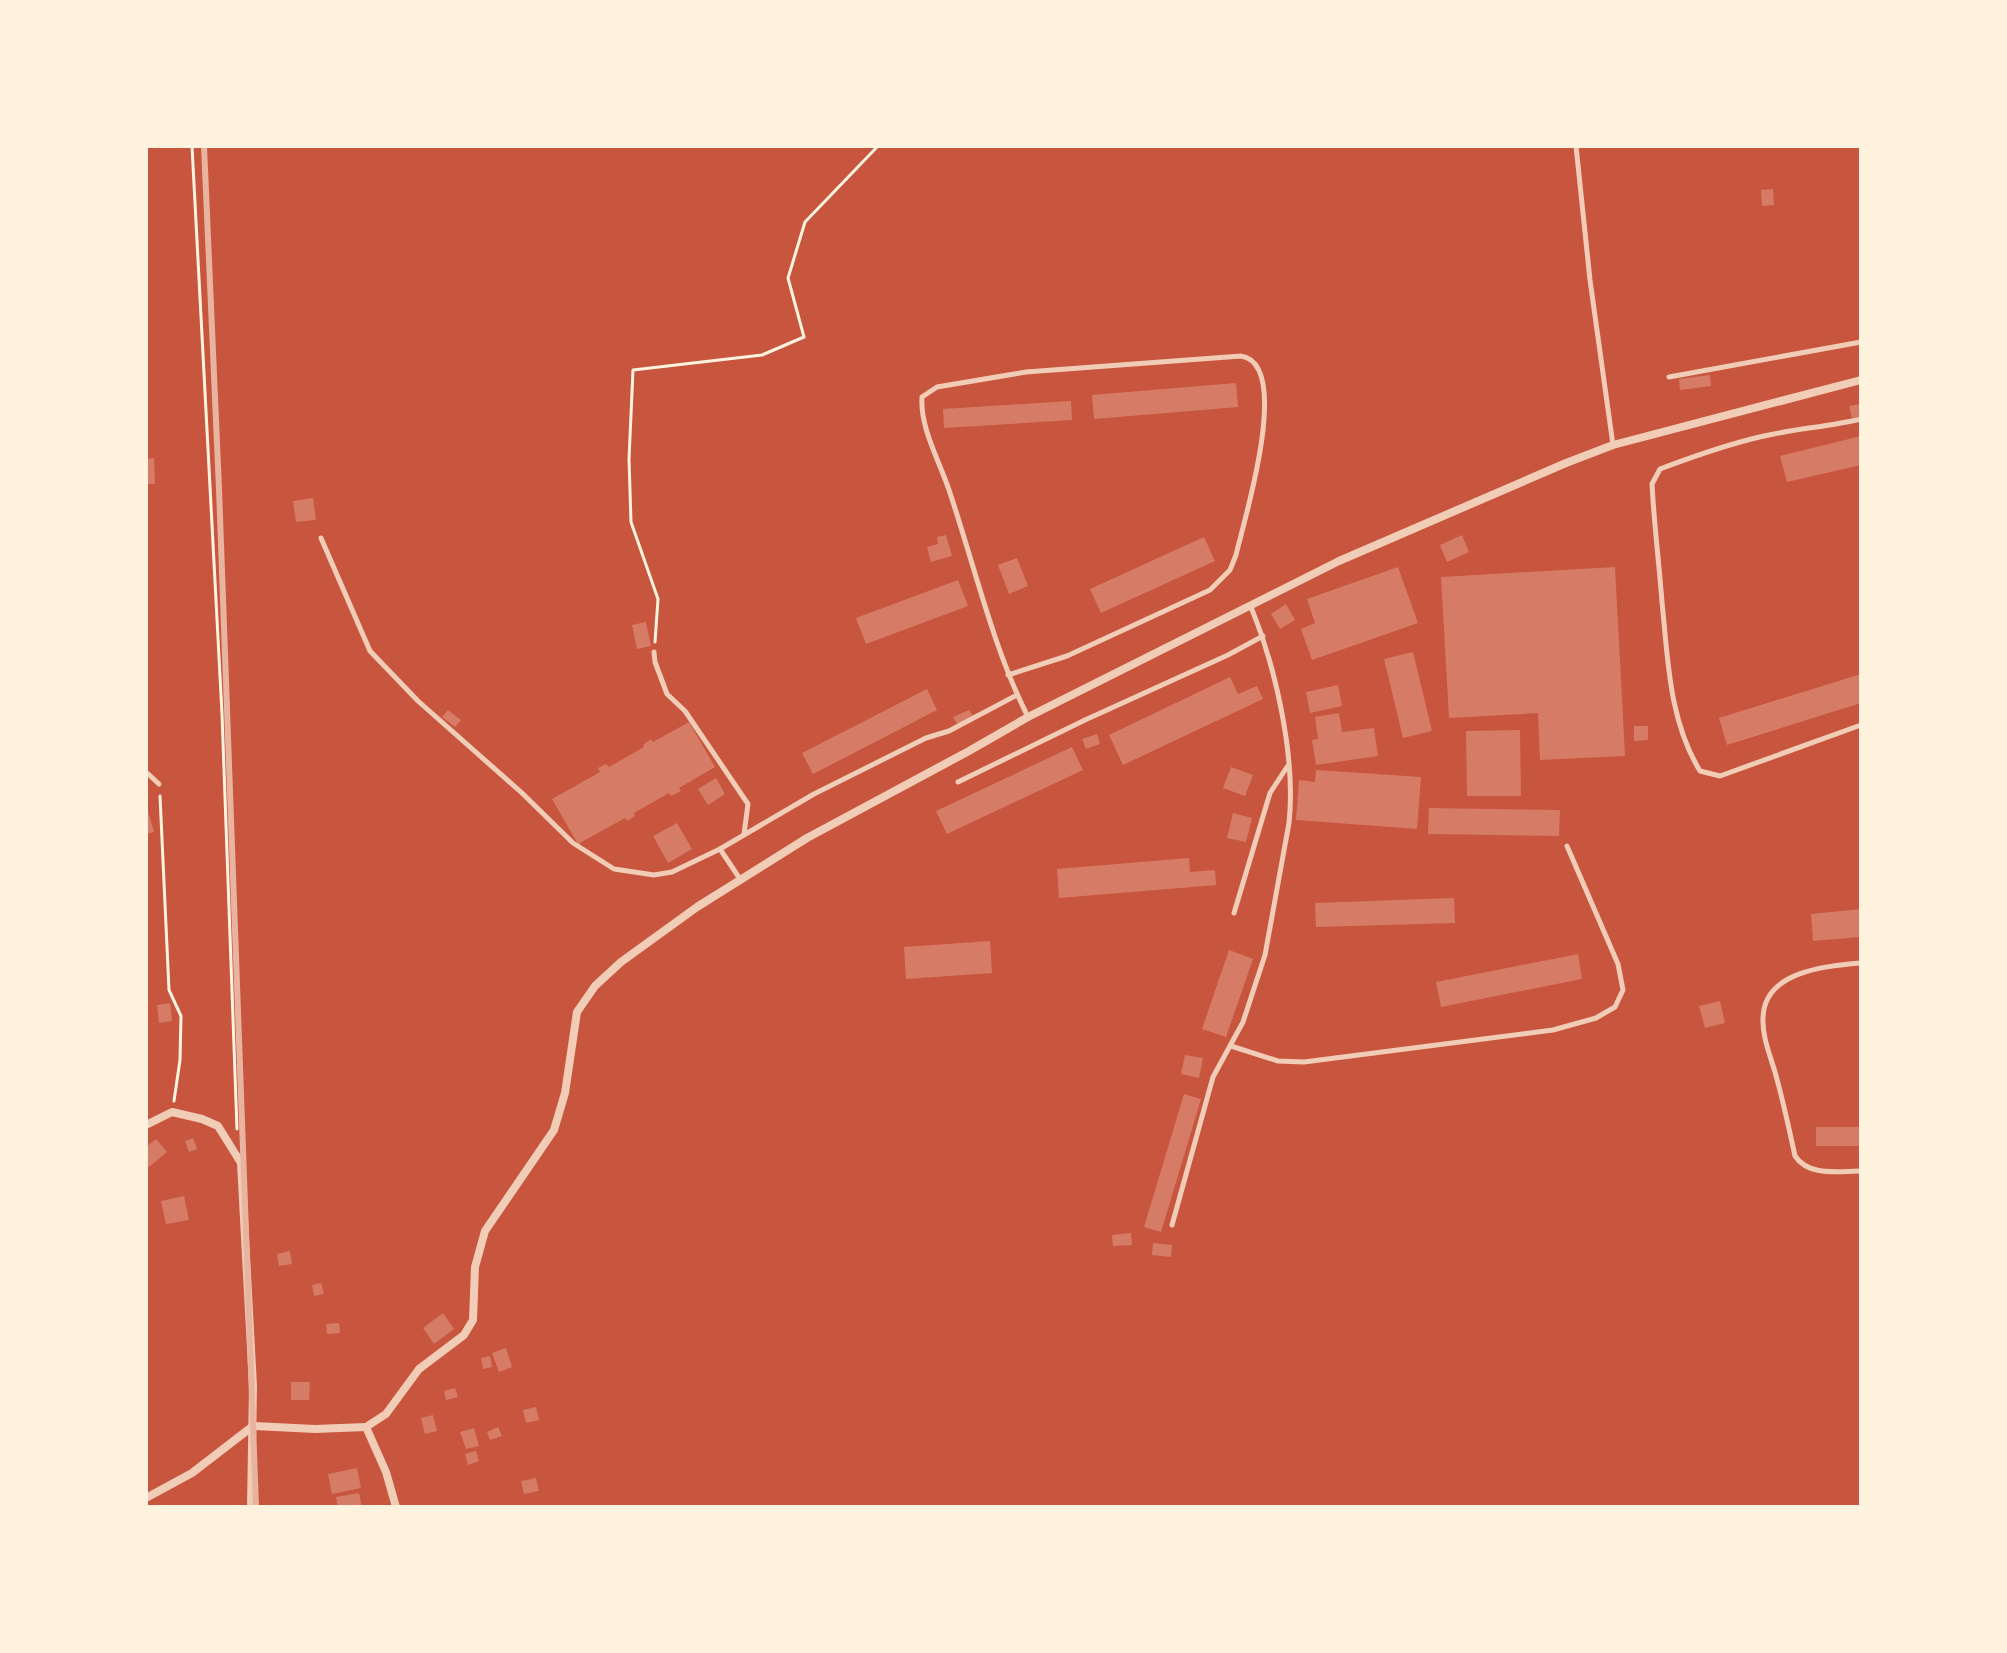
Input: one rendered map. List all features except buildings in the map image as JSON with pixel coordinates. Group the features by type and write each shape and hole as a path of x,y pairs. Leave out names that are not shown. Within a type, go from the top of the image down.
{"street":[{"path":"146,1498 192,1473 253,1426 315,1429 366,1427 386,1414 419,1369 464,1335 473,1320 478,1249 485,1231 554,1130 565,1093 577,1012 595,986 697,907 807,838 1028,717 1339,561 1613,445 1861,380"},
{"path":"146,1125 172,1112 184,1113 218,1126 241,1163 253,1426 251,1507"},
{"path":"366,1427 386,1472 396,1507"}],"lane":[{"path":"1576,146 1590,280 1613,445"},
{"path":"1669,377 1755,364 1861,342"},
{"path":"1008,675 1067,656 1126,631 1210,590 1230,570 1236,555 1265,420 1264,379 1251,358 1241,356 1026,372 937,387 922,397 921,413 1008,675 1028,717"},
{"path":"1861,419 1774,434 1687,458 1660,469 1652,484 1669,673 1677,715 1689,753 1700,771 1720,776 1861,725"},
{"path":"321,538 370,651 427,709 573,843 614,869 654,875 672,872 720,849 814,794 1017,695"},
{"path":"1172,1225 1213,1077 1243,1022 1272,926 1291,804 1280,709 1263,636 1251,607"},
{"path":"958,782 1263,636"},
{"path":"654,652 667,694 685,711 704,743 745,797 749,810 744,835"},
{"path":"1234,913 1270,793 1288,766"},
{"path":"146,772 159,784"},
{"path":"1231,1046 1278,1061 1304,1062 1553,1030 1596,1018 1615,1007 1623,990 1618,964 1567,846"},
{"path":"720,849 740,879"},
{"path":"1861,963 1822,968 1799,974 1782,983 1770,994 1763,1019 1795,1156 1800,1163 1821,1171 1861,1171"}],"path":[{"path":"192,146 220,682 238,1158"},
{"path":"654,652 658,599 631,522 629,459 633,370 762,355 804,337 788,278 805,222 878,146"},
{"path":"159,784 169,990 181,1016 180,1060 172,1112"}],"railway":[{"path":"204,146 256,1507"}]}
